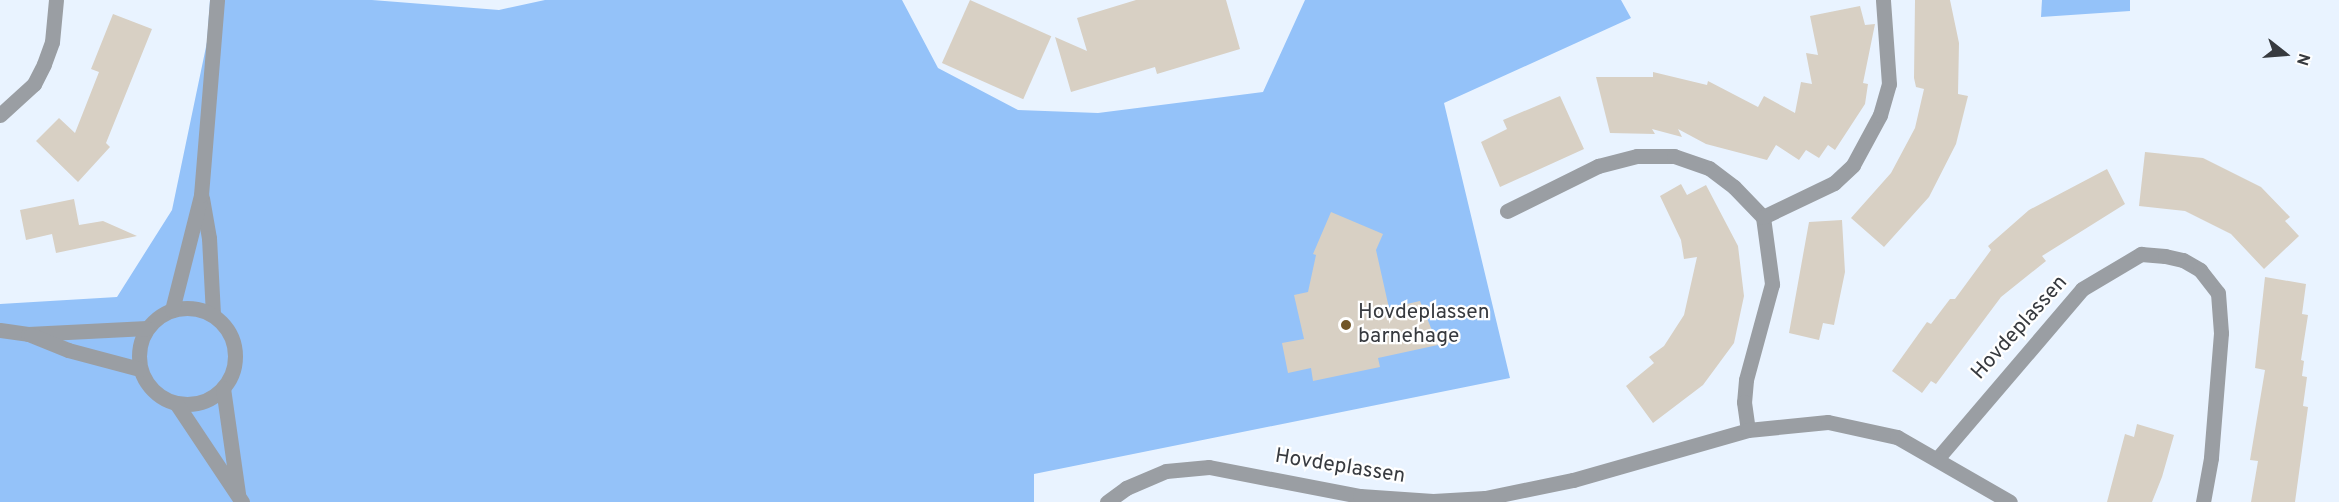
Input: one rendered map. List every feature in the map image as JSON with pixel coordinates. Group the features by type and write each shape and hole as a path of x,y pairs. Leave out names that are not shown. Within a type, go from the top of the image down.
{"street":[{"path":"0,115 34,84 44,64 51,42 56,0"},
{"path":"172,310 201,195 218,0"},
{"path":"1763,217 1834,183 1853,165 1880,115 1889,84 1883,0"},
{"path":"1506,211 1599,166 1637,156 1674,156 1709,168 1734,187 1763,217 1772,284 1746,380 1744,402 1748,430"},
{"path":"201,195 209,238 213,315"},
{"name":"Hovdeplassen","path":"1937,459 2082,289 2141,254 2165,256 2183,260 2200,270 2218,293 2221,333 2211,458 2203,502"},
{"path":"186,308 213,315 225,327 233,349 231,374 223,388 201,401 176,403 160,396 147,384 140,369 141,341 147,328 172,310 186,308"},
{"path":"0,330 28,334 147,328"},
{"path":"28,334 68,350 140,369"},
{"path":"223,388 240,498"},
{"path":"176,403 218,470 240,498"},
{"name":"Hovdeplassen","path":"1107,502 1126,488 1166,471 1209,467 1360,496 1433,501 1485,498 1573,480 1748,430 1802,423 1857,426 1897,437 2010,502"}],"shaded area":[{"path":"210,0 372,0 499,10 545,0 902,0 938,68 1018,110 1098,113 1263,92 1305,0 1621,0 1631,18 1444,103 1510,378 1034,474 1034,502 0,502 0,304 117,297 172,210 207,42"},
{"path":"2042,0 2130,0 2130,11 2041,17"}],"building":[{"path":"970,0 1051,36 1023,99 942,63"},
{"path":"1136,0 1226,0 1240,49 1157,74 1155,67 1071,92 1055,37 1087,51 1077,18"},
{"path":"1915,0 1950,0 1959,43 1958,94 1968,96 1956,144 1929,197 1884,247 1851,218 1891,173 1915,128 1924,89 1916,87 1914,78"},
{"path":"1860,6 1865,25 1875,24 1863,83 1868,84 1865,104 1835,150 1828,145 1819,158 1806,150 1799,160 1776,145 1767,160 1706,144 1678,129 1682,137 1652,129 1655,134 1610,133 1596,77 1653,77 1653,72 1707,85 1708,81 1758,107 1764,96 1795,113 1801,82 1812,84 1806,53 1818,55 1810,16"},
{"path":"113,14 152,29 106,143 110,147 78,182 36,141 59,118 75,133 99,72 91,69"},
{"path":"1560,96 1584,149 1500,187 1481,142 1507,129 1503,120"},
{"path":"2145,152 2203,158 2261,187 2290,217 2285,221 2299,236 2264,269 2231,234 2185,211 2139,206"},
{"path":"2107,169 2125,204 2042,256 2046,261 2001,297 1936,384 1931,381 1922,393 1892,371 1927,322 1931,324 1950,299 1955,299 1991,250 1988,246 2029,210"},
{"path":"1681,184 1687,195 1706,185 1738,246 1744,296 1734,343 1703,385 1653,423 1626,386 1654,363 1649,357 1664,346 1684,315 1697,257 1684,259 1681,240 1660,196"},
{"path":"74,199 79,225 103,221 137,236 56,253 52,234 26,240 20,210"},
{"path":"1331,212 1383,234 1376,250 1389,308 1420,301 1438,345 1378,358 1380,367 1313,381 1311,368 1288,373 1282,343 1304,339 1294,295 1308,292 1316,255 1313,254"},
{"path":"1842,220 1845,272 1834,325 1823,323 1819,340 1789,333 1809,222"},
{"path":"2265,277 2306,284 2302,314 2308,315 2301,360 2304,361 2302,376 2307,377 2303,406 2308,407 2295,502 2251,502 2258,461 2250,460 2265,370 2255,368"},
{"path":"2137,424 2174,435 2162,477 2152,502 2107,502 2125,434 2134,437"}],"place":[{"name":"Hovdeplassen barnehage","path":"1346,325"}]}
